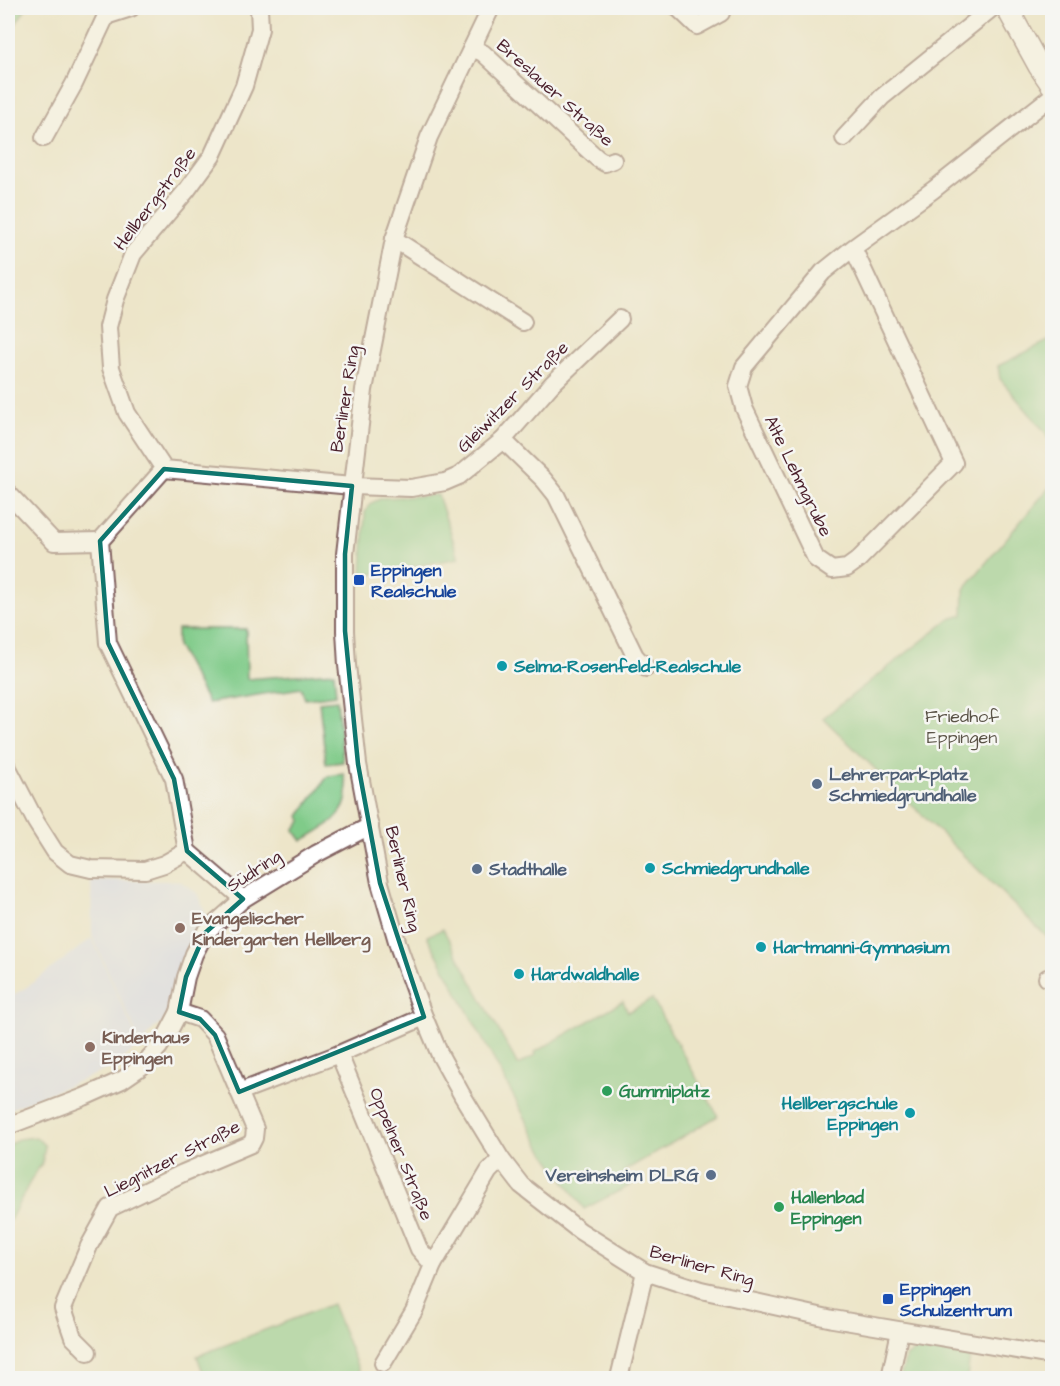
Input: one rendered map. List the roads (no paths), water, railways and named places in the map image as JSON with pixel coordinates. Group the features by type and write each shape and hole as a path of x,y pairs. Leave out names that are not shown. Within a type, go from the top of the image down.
{"street":[{"path":"44,138 74,84 106,16 131,8"},
{"name":"Hellbergstraße","path":"164,469 128,413 111,368 108,327 115,300 133,254 187,190 212,156 244,86 260,29 259,8"},
{"name":"Berliner Ring","path":"490,8 429,137 394,239 364,390 345,554 346,654 358,764 380,883 399,948 424,1017 456,1085 501,1160 521,1185 580,1232 645,1272 701,1290 833,1319 1053,1356"},
{"path":"678,8 697,26 721,13"},
{"path":"844,138 882,97 992,8"},
{"path":"1007,8 1039,66 1053,85"},
{"name":"Breslauer Straße","path":"472,48 483,53 597,158 605,163 613,160"},
{"name":"Alte Lehmgrube","path":"853,248 954,463 858,560 847,568 832,570 816,559 744,408 738,386 744,367 823,272 853,248 942,183 1053,96"},
{"path":"394,239 523,322"},
{"name":"Gleiwitzer Straße","path":"352,486 411,488 445,482 459,476 503,440 552,384 620,319"},
{"path":"503,440 556,495 635,656 646,668"},
{"path":"243,899 187,851 174,779 108,643 100,541 164,469 352,486"},
{"path":"8,492 54,542 100,541"},
{"path":"8,768 36,822 55,852 70,864 91,869 145,870 164,864 187,851"},
{"name":"Südring","path":"8,1126 84,1097 122,1080 141,1067 159,1047 179,1012 186,977 205,933 243,899 316,854 370,826"},
{"name":"Liegnitzer Straße","path":"88,1352 73,1336 63,1308 89,1246 110,1208 251,1144 254,1138 255,1129 215,1035 200,1019 179,1012"},
{"name":"Liegnitzer Straße","path":"239,1092 339,1054 424,1017"},
{"name":"Oppelner Straße","path":"339,1054 420,1249 433,1265"},
{"name":"Oppelner Straße","path":"383,1363 414,1311 433,1265 489,1171 501,1160"},
{"path":"619,1378 645,1272"},
{"path":"890,1378 900,1331"}],"place":[{"name":"Eppingen Realschule","path":"359,580"},
{"name":"Selma-Rosenfeld-Realschule","path":"502,666"},
{"name":"Lehrerparkplatz Schmiedgrundhalle","path":"817,784"},
{"name":"Schmiedgrundhalle","path":"650,868"},
{"name":"Stadthalle","path":"477,869"},
{"name":"Evangelischer Kindergarten Hellberg","path":"180,928"},
{"name":"Hartmanni-Gymnasium","path":"761,947"},
{"name":"Hardwaldhalle","path":"519,974"},
{"name":"Kinderhaus Eppingen","path":"90,1047"},
{"name":"Gummiplatz","path":"607,1091"},
{"name":"Hellbergschule Eppingen","path":"910,1113"},
{"name":"Vereinsheim DLRG","path":"711,1175"},
{"name":"Hallenbad Eppingen","path":"779,1207"},
{"name":"Eppingen Schulzentrum","path":"888,1299"}],"park label":[{"name":"Friedhof Eppingen","path":"962,726"}]}
